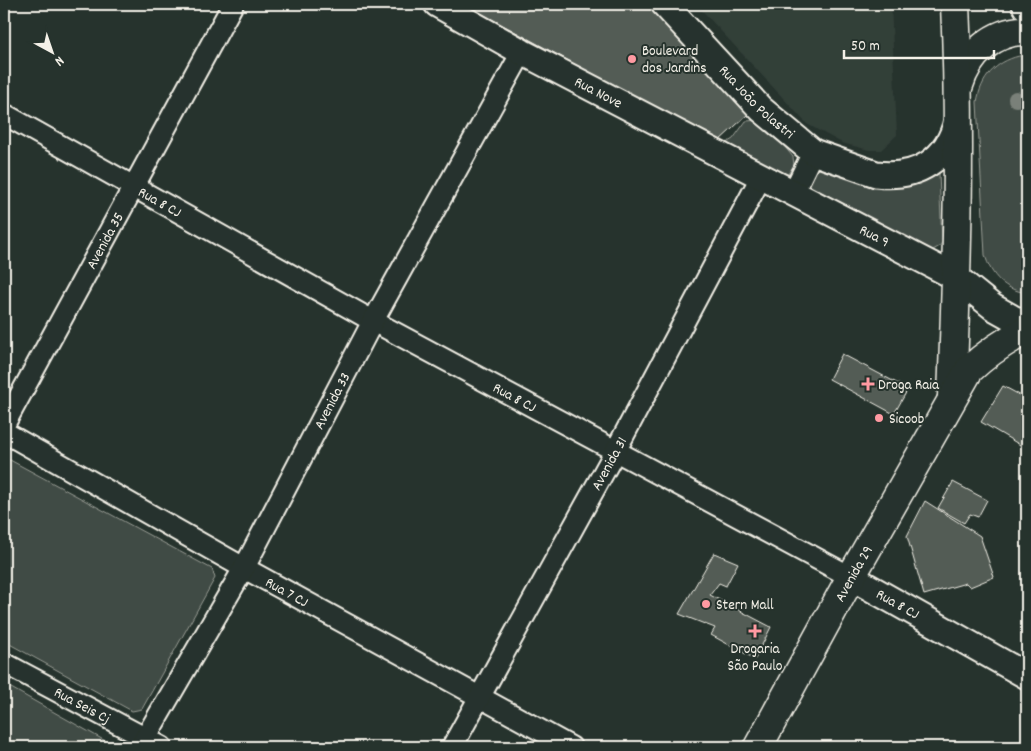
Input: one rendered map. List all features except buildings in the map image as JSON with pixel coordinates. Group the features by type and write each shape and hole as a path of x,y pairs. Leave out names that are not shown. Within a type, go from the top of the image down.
{"main road":[{"name":"Avenida 29","path":"951,402 956,278 959,98 955,4"},
{"path":"959,98 967,66 981,48 1001,36 1012,32 1027,31"},
{"name":"Avenida 29","path":"758,747 851,577 969,370 984,356 1007,340 1027,330"}],"street":[{"name":"Avenida 35","path":"4,425 233,4"},
{"name":"Rua Nove","path":"437,4 522,52 793,194"},
{"name":"Rua João Polastri","path":"664,4 761,110 813,152 876,174 898,175 909,173 929,164 944,150 955,131 959,98"},
{"name":"Avenida 33","path":"149,744 244,568 373,321 522,52"},
{"name":"Rua 8 CJ","path":"4,114 373,321 851,577 1027,676"},
{"path":"793,194 813,152"},
{"name":"Avenida 31","path":"452,747 616,450 761,177"},
{"name":"Rua 9","path":"793,194 956,278 992,306 1027,326"},
{"name":"Rua 7 CJ","path":"4,432 244,568 571,747"},
{"name":"Rua Seis Cj","path":"4,663 149,744"}],"shaded area":[{"path":"696,4 891,4 897,135 881,150 869,150 842,143 807,124"},
{"path":"1019,56 1027,56 1027,293 1012,289 1000,281 991,269 985,255 977,102 982,86 990,72 1003,62"},
{"path":"763,120 793,157 794,165 788,174 784,175 723,145 733,139 746,121"},
{"path":"817,161 892,187 909,186 939,173 942,242 940,246 930,250 808,186"},
{"path":"10,460 212,569 215,578 142,709 132,711 4,641 4,462"},
{"path":"4,684 116,747 4,747"}],"place":[{"name":"Boulevard dos Jardins","path":"632,59"},
{"name":"Droga Raia","path":"868,384"},
{"name":"Sicoob","path":"879,418"},
{"name":"Stern Mall","path":"706,604"},
{"name":"Drogaria São Paulo","path":"755,631"}]}
